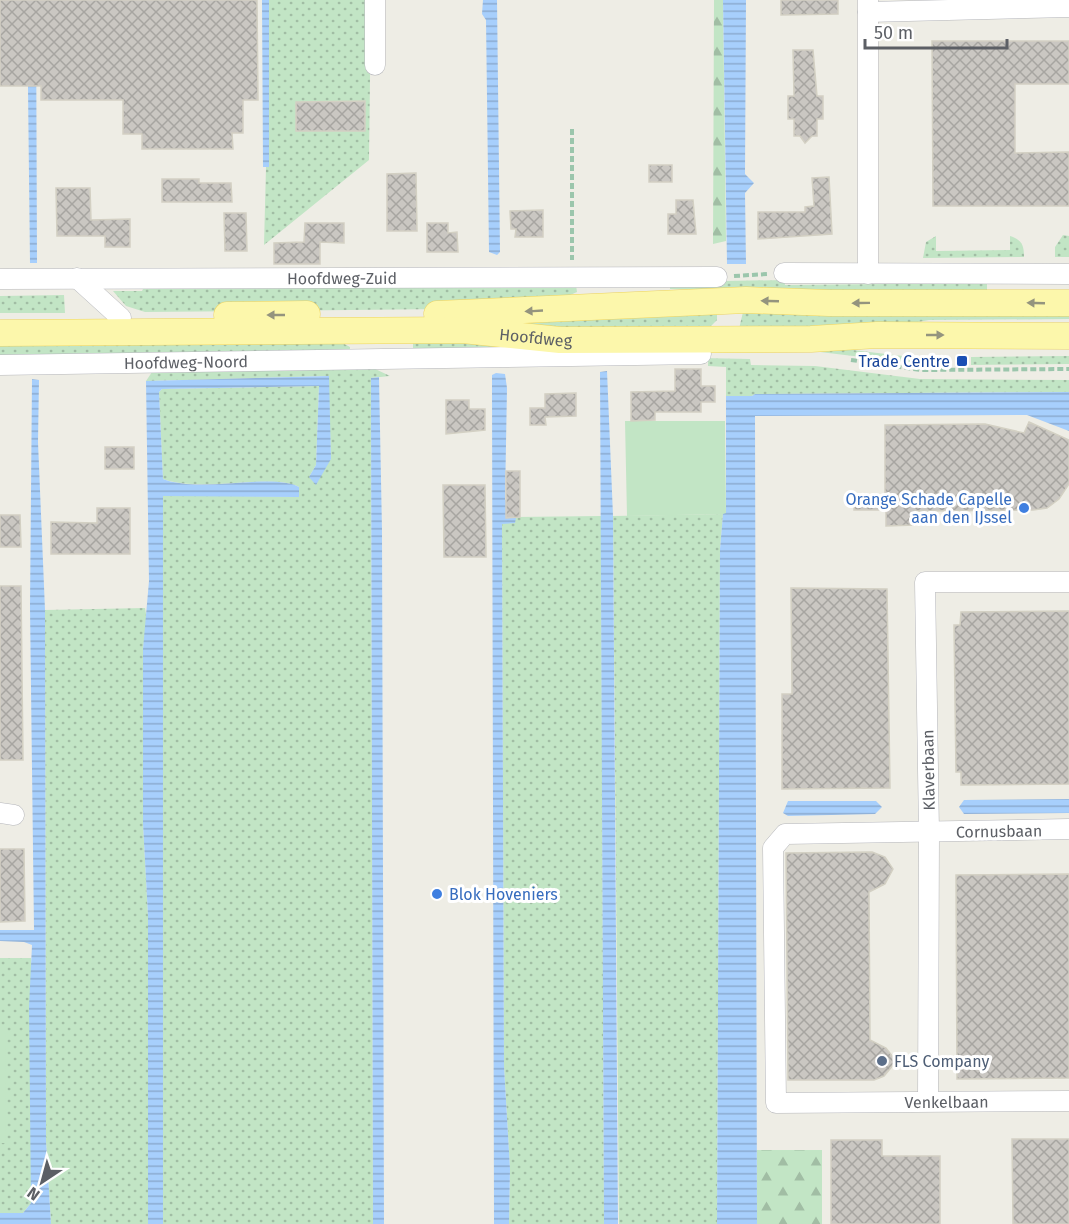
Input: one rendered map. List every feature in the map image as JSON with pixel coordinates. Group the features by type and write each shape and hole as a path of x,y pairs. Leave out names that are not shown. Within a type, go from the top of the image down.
{"main road":[{"name":"Hoofdweg","path":"0,318 430,314 721,302 1069,303"},
{"path":"696,347 704,330 719,330 727,326 730,315 721,302"},
{"name":"Hoofdweg","path":"0,333 463,330 560,340 696,347 877,335 1069,336"}],"street":[{"path":"375,0 375,65"},
{"path":"868,274 868,6 1069,7"},
{"path":"784,273 1069,274"},
{"path":"579,308 606,277 630,305"},
{"name":"Hoofdweg-Zuid","path":"0,279 717,277"},
{"path":"77,278 121,318"},
{"path":"349,331 377,359 401,331"},
{"name":"Hoofdweg-Noord","path":"0,365 377,359 696,347"},
{"name":"Klaverbaan","path":"928,1101 929,832 925,582 1069,582"},
{"name":"Cornusbaan","path":"822,1104 776,1103 773,848 784,834 1069,829"},
{"name":"Venkelbaan","path":"822,1104 1069,1101"}],"path":[{"path":"572,129 572,276"},
{"path":"717,277 784,273"},
{"path":"844,359 921,370 1069,369"}],"green space":[{"path":"269,0 371,0 369,160 264,245 266,167 269,166"},
{"path":"714,0 723,0 726,241 713,244"},
{"path":"1063,235 1069,236 1069,257 1055,257 1055,247"},
{"path":"936,236 936,251 1010,250 1010,236 1022,244 1024,257 923,258 926,242"},
{"path":"784,280 785,285 987,283 987,295 670,289 670,282"},
{"path":"576,285 577,292 568,296 447,309 145,312 126,306 113,291 142,291 144,287"},
{"path":"64,295 65,313 0,313 0,296"},
{"path":"743,312 1069,313 1069,319 929,320 885,328 739,329"},
{"path":"717,314 717,320 711,326 577,328 544,333 464,319"},
{"path":"451,336 836,348 911,357 911,363 820,352 413,351 413,342"},
{"path":"333,338 350,347 350,352 0,358 0,339"},
{"path":"1069,356 1069,364 971,365 971,357"},
{"path":"702,358 750,359 751,365 815,366 920,379 1069,380 1069,392 726,396 726,367 708,366 708,362 701,362"},
{"path":"371,367 390,376 371,378 373,1224 163,1224 163,495 299,497 299,487 272,482 197,484 163,479 159,392 162,389 319,386 316,465 309,477 331,459 328,376 146,381 154,369"},
{"path":"625,421 725,421 726,514 627,516"},
{"path":"723,514 720,549 717,1224 619,1224 613,516"},
{"path":"601,516 604,1224 509,1224 510,1169 504,1066 502,523 514,523 515,517"},
{"path":"145,608 147,619 143,649 143,824 148,916 148,1224 51,1224 46,1141 45,610"},
{"path":"0,958 31,958 31,1203 23,1213 0,1213"},
{"path":"0,1028 5,1028 6,1143 0,1143"},
{"path":"757,1150 822,1150 822,1224 757,1224"}],"water":[{"path":"27,0 36,0 37,263 30,263"},
{"path":"262,0 269,0 269,167 263,167"},
{"path":"483,0 497,0 500,252 497,255 489,252 486,20 482,14"},
{"path":"723,0 746,0 745,174 754,183 745,193 746,264 727,264"},
{"path":"607,371 613,516 618,1224 604,1224 600,372"},
{"path":"505,374 507,388 505,500 519,502 515,523 502,524 504,1066 510,1169 509,1224 494,1224 492,375"},
{"path":"329,376 331,459 316,485 309,477 316,465 319,386 162,389 159,392 163,479 196,484 287,483 299,487 299,497 163,496 163,1224 148,1224 148,916 143,824 143,649 149,581 146,381"},
{"path":"379,377 382,530 384,1224 373,1224 371,378"},
{"path":"32,379 39,380 38,442 45,610 46,1141 51,1224 0,1224 0,1213 23,1213 31,1203 29,1007 32,945 24,942 0,941 0,930 34,930 30,607"},
{"path":"1069,392 1069,431 1027,415 755,416 757,1224 717,1224 720,549 723,514 726,513 726,396"},
{"path":"1069,799 1069,813 964,814 959,807 964,800"},
{"path":"788,801 876,801 882,807 875,814 788,816 783,813"}],"building":[{"path":"0,0 257,0 258,100 243,100 243,133 232,133 233,149 142,149 142,134 123,134 123,100 41,100 41,86 0,86"},
{"path":"781,0 838,0 838,14 781,15"},
{"path":"932,41 1069,41 1069,84 1015,84 1015,153 1069,152 1069,206 933,206"},
{"path":"793,50 813,50 817,96 823,96 823,119 817,119 817,136 812,136 805,143 800,136 794,136 794,119 788,119 788,96 794,96"},
{"path":"365,101 365,131 296,131 296,102"},
{"path":"649,165 672,165 672,182 649,182"},
{"path":"416,173 417,231 387,231 387,174"},
{"path":"829,177 832,234 758,239 758,212 805,212 805,207 814,206 812,178"},
{"path":"162,179 199,179 199,183 231,183 232,202 162,202"},
{"path":"56,188 90,188 91,220 130,219 130,247 105,247 105,236 57,236"},
{"path":"676,200 693,200 696,234 668,234 668,214 676,214"},
{"path":"543,210 543,237 515,237 516,229 511,229 510,211"},
{"path":"224,213 246,213 247,251 225,251"},
{"path":"305,223 344,223 344,243 320,242 320,264 274,264 274,243 304,242"},
{"path":"427,223 448,223 448,233 457,232 458,252 427,252"},
{"path":"675,369 701,369 701,386 715,386 715,402 701,402 701,412 655,412 655,420 631,421 631,392 675,391"},
{"path":"576,393 576,416 545,417 546,425 530,425 530,408 545,408 545,394"},
{"path":"446,400 469,400 469,409 485,409 485,430 446,434"},
{"path":"1029,422 1069,440 1069,484 1059,499 1047,508 915,511 915,525 886,526 886,510 854,510 854,496 885,496 885,425 985,424 1024,433"},
{"path":"105,447 134,447 134,469 105,469"},
{"path":"506,471 520,471 520,517 506,518"},
{"path":"443,485 485,485 486,557 444,557"},
{"path":"97,508 130,508 130,554 51,554 51,522 97,523"},
{"path":"0,515 20,515 21,547 0,547"},
{"path":"0,586 21,586 23,760 0,760"},
{"path":"791,588 887,589 890,788 782,789 782,694 792,694"},
{"path":"1069,611 1069,784 961,785 961,772 956,772 954,625 960,625 961,612"},
{"path":"0,849 24,849 25,921 0,922"},
{"path":"872,852 885,857 893,869 885,884 869,892 870,1040 886,1048 893,1057 894,1064 884,1076 874,1080 788,1080 786,853"},
{"path":"1069,874 1069,1078 957,1079 956,875"},
{"path":"1012,1139 1069,1139 1069,1224 1013,1224"},
{"path":"831,1140 882,1140 882,1156 940,1156 940,1224 831,1224"}],"place":[{"name":"Trade Centre","path":"962,361"},
{"name":"Orange Schade Capelle aan den IJssel","path":"1024,508"},
{"name":"Blok Hoveniers","path":"437,894"},
{"name":"FLS Company","path":"882,1061"}]}
